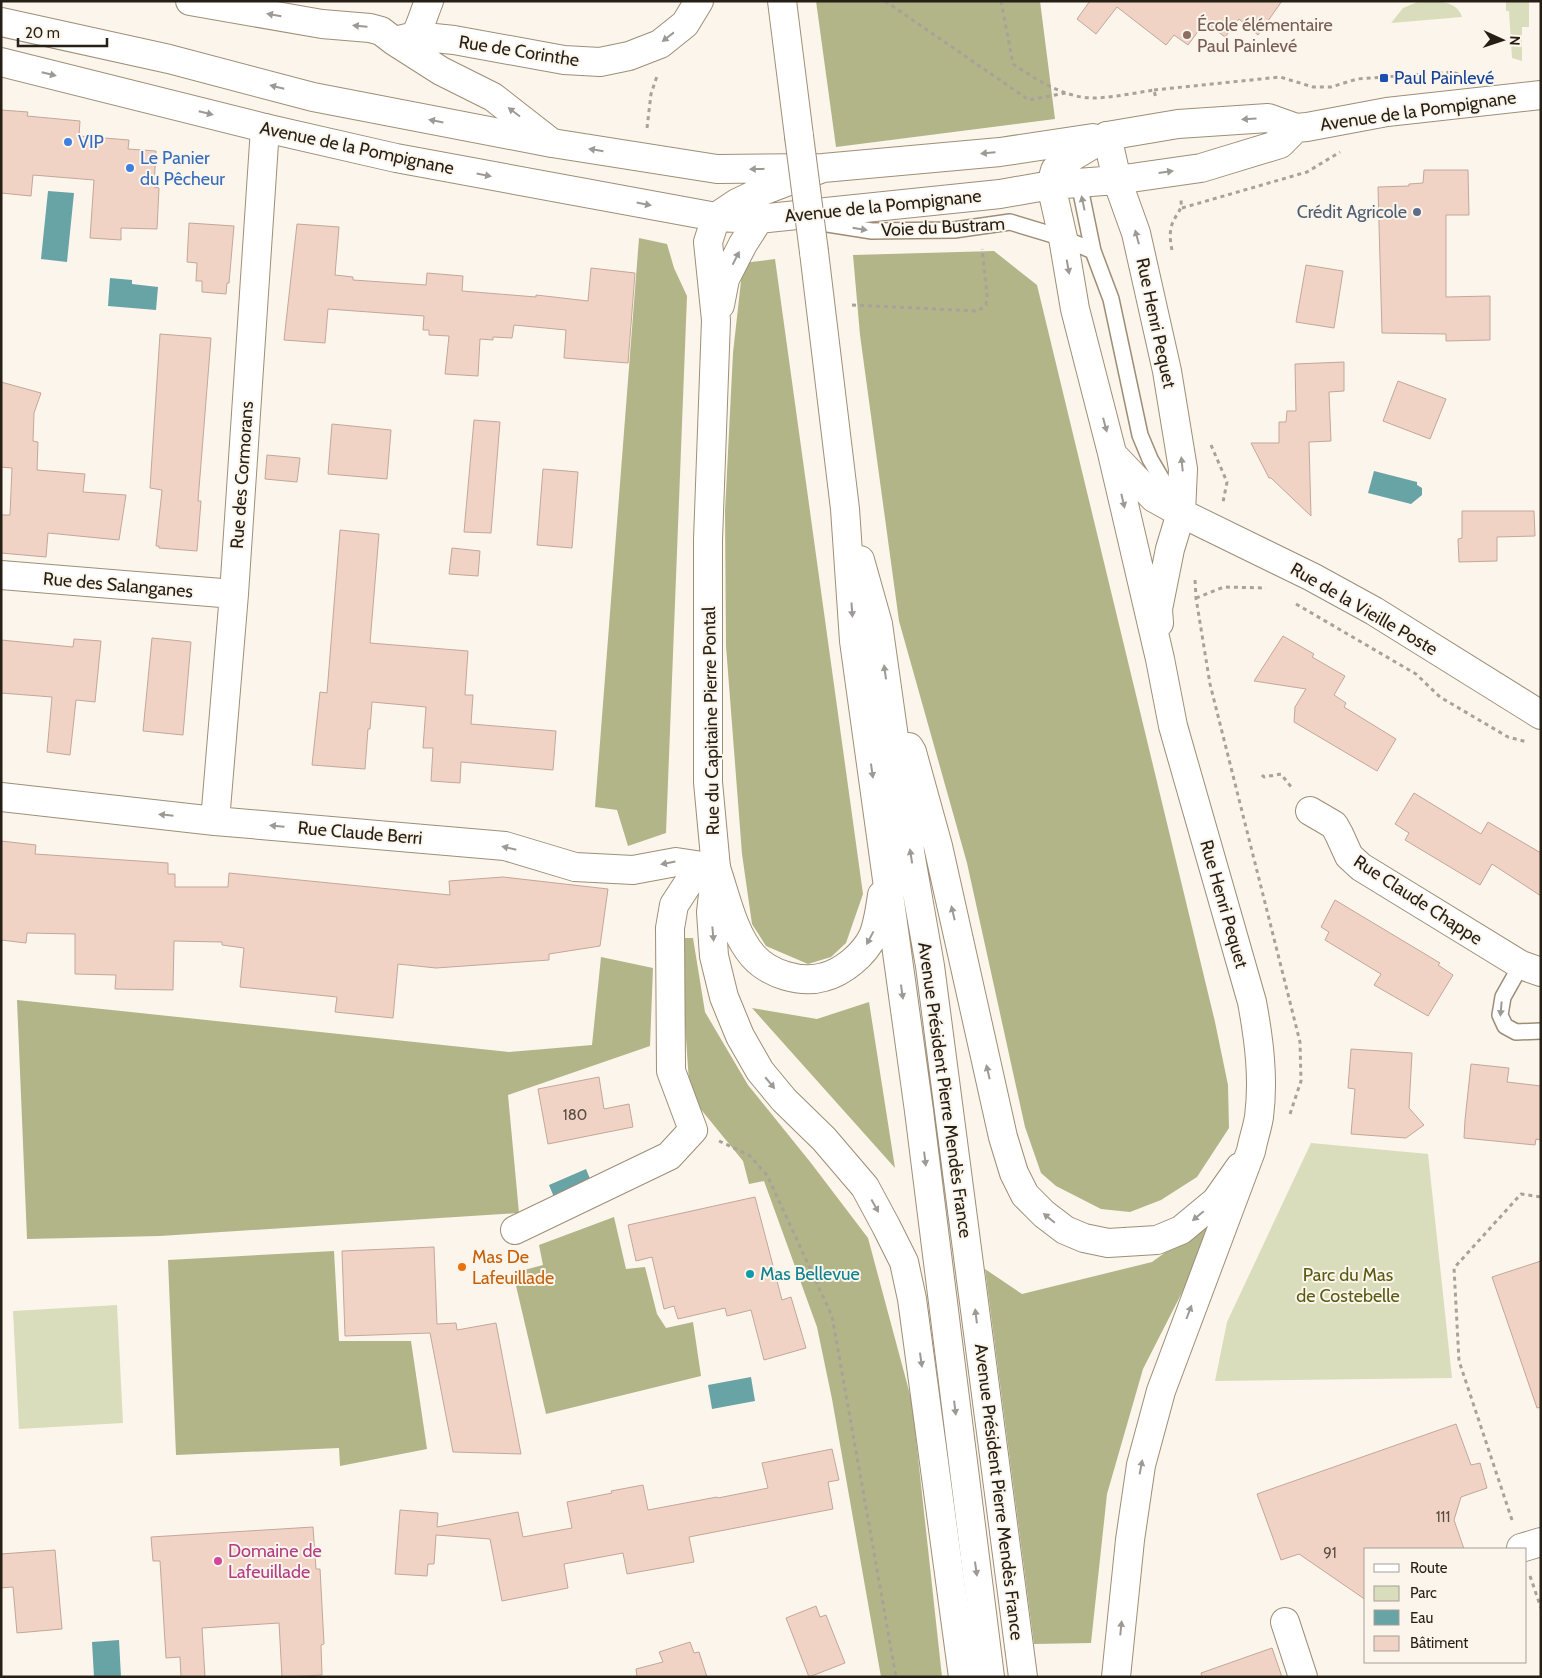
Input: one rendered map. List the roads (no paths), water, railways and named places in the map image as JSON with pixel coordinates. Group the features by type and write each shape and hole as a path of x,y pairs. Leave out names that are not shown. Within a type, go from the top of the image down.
{"main road":[{"path":"404,39 421,26 429,1"},
{"name":"Rue de Corinthe","path":"205,2 309,15 370,28 404,39 454,40 564,60 600,62 629,56 660,44 685,24 699,1"},
{"name":"Avenue Président Pierre Mendès France","path":"782,1 845,509 854,641 919,1111 990,1677"},
{"name":"Avenue de la Pompignane","path":"1,22 169,59 313,97 552,143 717,169 823,168 1000,152 1178,124 1268,118 1296,128 1387,112 1541,96"},
{"name":"Avenue de la Pompignane","path":"404,39 442,71 493,97 552,143"},
{"name":"Avenue de la Pompignane","path":"1,62 265,128 396,158 716,217 759,219 1000,194 1050,186 1073,171 1107,136"},
{"name":"Rue des Cormorans","path":"215,821 234,594 265,128"},
{"name":"Avenue de la Pompignane","path":"1073,171 1118,180 1201,168 1280,144 1296,128"},
{"name":"Rue Henri Pequet","path":"1107,136 1118,180 1136,233 1167,371 1183,469 1182,513 1170,549 1158,609 1160,659"},
{"name":"Avenue de la Pompignane","path":"716,217 737,203 760,192 823,168"},
{"name":"Rue Henri Pequet","path":"1050,186 1075,309 1112,453 1160,659 1173,726 1252,1002 1259,1043 1261,1087 1259,1118 1251,1152"},
{"name":"Rue du Capitaine Pierre Pontal","path":"716,217 708,242 716,320 708,540 708,782 716,868"},
{"name":"Rue du Capitaine Pierre Pontal","path":"716,320 725,279 759,219"},
{"name":"Rue Henri Pequet","path":"1112,453 1154,498 1182,513"},
{"name":"Avenue Président Pierre Mendès France","path":"845,509 878,624 911,858 930,966 1023,1677"},
{"name":"Rue de la Vieille Poste","path":"1182,513 1312,577 1374,611 1541,715"},
{"name":"Rue des Salanganes","path":"1,575 234,594"},
{"path":"892,720 912,752 938,846 1003,1137 1014,1173 1025,1195 1044,1214 1065,1230 1084,1238 1108,1243 1157,1240 1181,1230 1216,1201 1251,1152"},
{"name":"Rue Claude Berri","path":"1,797 215,821 505,846 574,867 633,870 676,862 716,868"},
{"name":"Rue Claude Chappe","path":"1310,811 1334,826 1349,856 1361,867 1531,969"},
{"path":"716,868 739,934 753,957 772,970 789,977 807,979 824,977 843,968 859,956 872,937 880,914 886,874"},
{"path":"514,1230 669,1156 693,1130 671,1071 670,928 674,905 689,882 716,868"},
{"path":"716,868 711,912 714,956 724,997 740,1036 760,1071 784,1100 824,1139 865,1187 904,1262 912,1299 963,1677"},
{"path":"1116,1677 1130,1540 1141,1465 1161,1391 1251,1152"},
{"path":"1285,1622 1304,1677"}],"lane":[{"path":"1036,146 1062,155 1073,171 1093,251 1111,300 1140,435 1150,459 1182,513"},
{"name":"Voie du Bustram","path":"759,219 825,223 872,231 954,230 1010,222 1062,238 1093,251"},
{"path":"1531,969 1503,997 1500,1015 1504,1026 1516,1032 1541,1031"}],"water":[{"path":"48,191 74,193 67,262 41,259"},
{"path":"110,278 132,280 132,284 158,287 156,310 108,306"},
{"path":"1374,471 1417,482 1417,485 1422,488 1422,495 1411,504 1368,493"},
{"path":"586,1169 593,1186 556,1202 549,1185"},
{"path":"751,1377 755,1401 712,1409 708,1385"},
{"path":"119,1640 121,1677 94,1677 92,1642"}],"place":[{"name":"École élémentaire Paul Painlevé","path":"1187,35"},
{"name":"Paul Painlevé","path":"1384,78"},
{"name":"VIP","path":"68,142"},
{"name":"Le Panier du Pêcheur","path":"130,168"},
{"name":"Crédit Agricole","path":"1417,212"},
{"name":"Mas De Lafeuillade","path":"462,1267"},
{"name":"Mas Bellevue","path":"750,1274"},
{"name":"Domaine de Lafeuillade","path":"218,1561"}],"park label":[{"name":"Parc du Mas de Costebelle","path":"1348,1285"}]}
